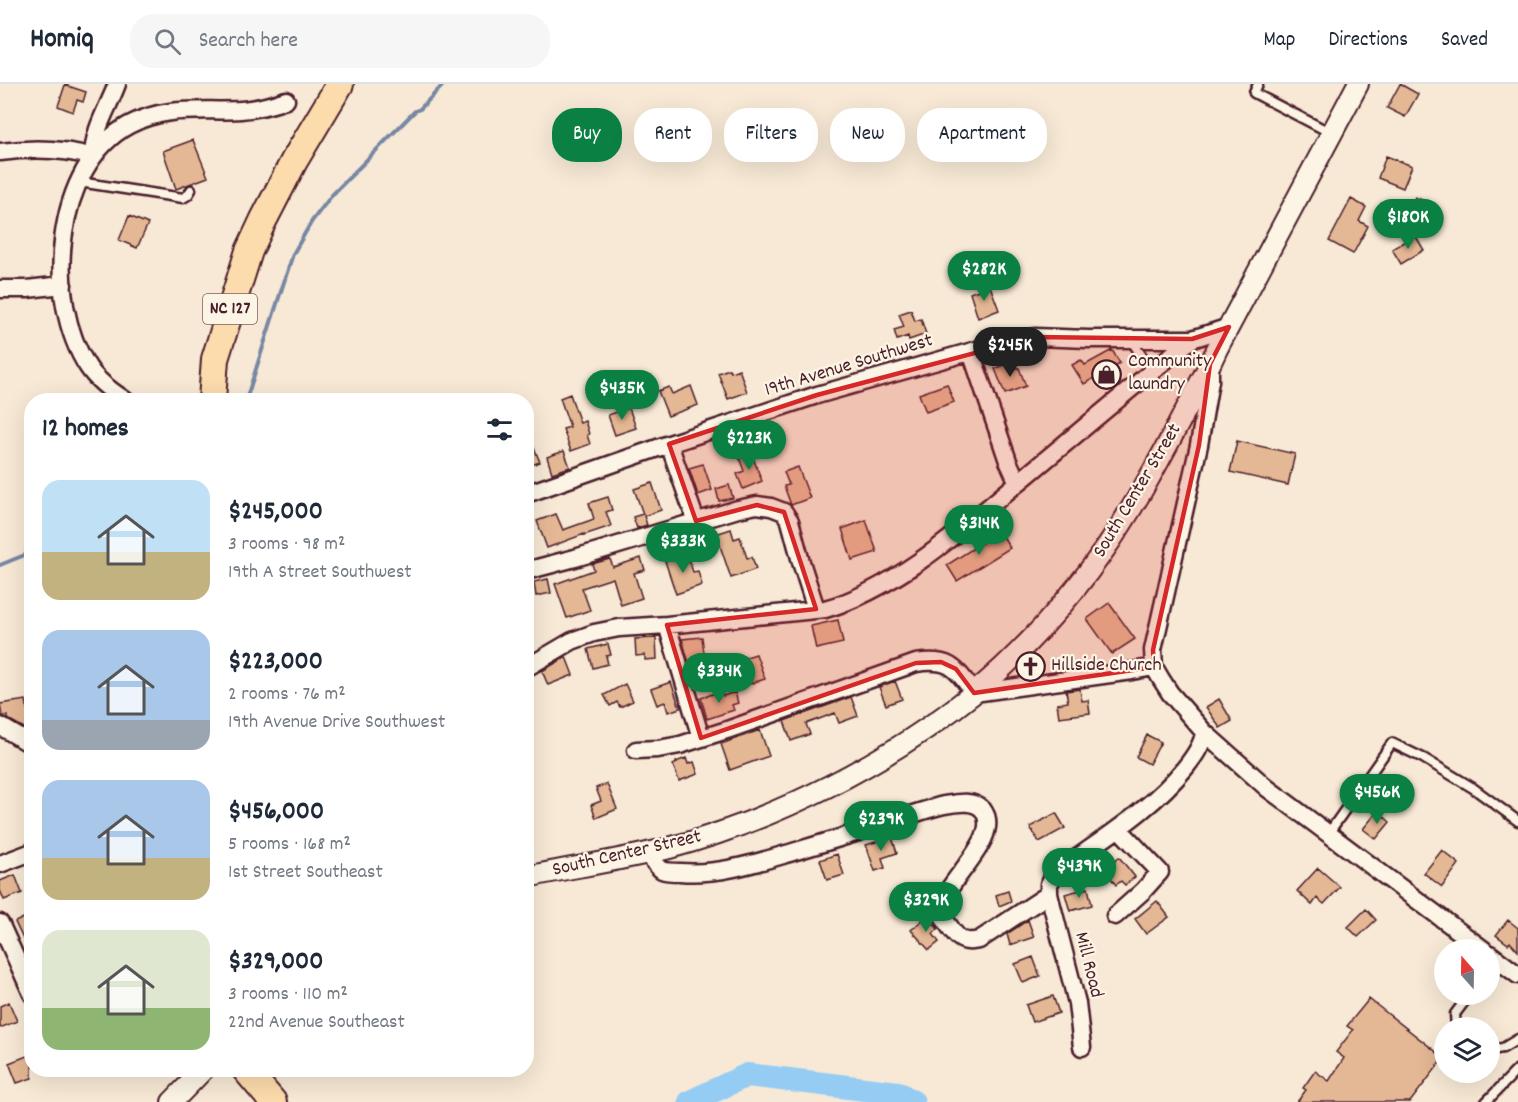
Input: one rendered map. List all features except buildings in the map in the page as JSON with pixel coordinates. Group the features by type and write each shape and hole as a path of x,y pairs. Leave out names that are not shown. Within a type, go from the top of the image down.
{"main road":[{"name":"NC 127","path":"213,393 215,359 249,251 294,161 340,84"},
{"path":"252,1077 273,1102"}],"street":[{"path":"93,157 98,125 117,84"},
{"name":"South Center Street","path":"534,875 647,853 746,823 820,790 907,741 936,722 996,674 1060,608 1082,581 1142,493 1358,84"},
{"path":"115,393 102,384 80,354 67,312 63,285 61,256 70,201 93,157 113,136 145,118 187,110 259,108 286,100"},
{"path":"0,152 30,149 70,151 93,157"},
{"path":"0,289 63,285"},
{"name":"19th Avenue Southwest","path":"534,491 817,395 994,345 1035,337 1192,339 1229,327"},
{"path":"534,663 572,641 594,633 619,628 790,614 825,609 855,599 912,565 959,531 1192,339"},
{"path":"971,352 1008,461 1018,483"},
{"path":"1210,364 1210,381 1198,445 1153,650 1154,667 1170,693 1204,732 1267,788 1469,939"},
{"path":"669,444 696,521"},
{"path":"534,569 738,508 757,505 784,512 790,520 816,609"},
{"path":"667,625 700,738"},
{"path":"636,750 680,745 759,720 916,663 941,662 956,669 974,693 1154,667"},
{"path":"0,726 24,740"},
{"path":"647,853 661,869 667,871 697,873 720,871 843,837 914,813 965,802 973,804 981,808 985,814 987,825 983,840 947,890 941,908 944,919 954,933 970,942 979,940 1049,894 1049,884 1055,874 1119,829 1161,795 1192,759 1204,737 1204,732"},
{"path":"1115,916 1160,872 1119,829"},
{"path":"0,864 24,855"},
{"name":"Mill Road","path":"1049,894 1077,1003 1082,1047"},
{"path":"0,923 24,976"},
{"path":"1500,964 1518,975"},
{"path":"172,1102 196,1077"}],"lane":[{"path":"1258,84 1254,93 1332,134"},
{"path":"79,182 183,198 191,190"},
{"path":"1130,339 1152,370"},
{"path":"1328,834 1392,743 1423,758 1473,788 1518,821"},
{"path":"1500,1048 1518,1039"},
{"path":"1486,1102 1518,1069"}],"highlighted area":[{"path":"1229,327 1210,364 1199,445 1153,650 1154,667 974,693 956,669 941,662 916,663 701,738 667,625 816,609 784,512 757,505 696,521 669,444 817,395 1035,337 1192,339"}],"waterway":[{"path":"248,393 293,254 312,221 332,195 444,84"},
{"path":"0,565 24,555"},
{"path":"690,1102 747,1075 898,1093 913,1102"}],"place":[{"name":"Community laundry","path":"1107,374"},
{"name":"Hillside Church","path":"1030,666"}]}
